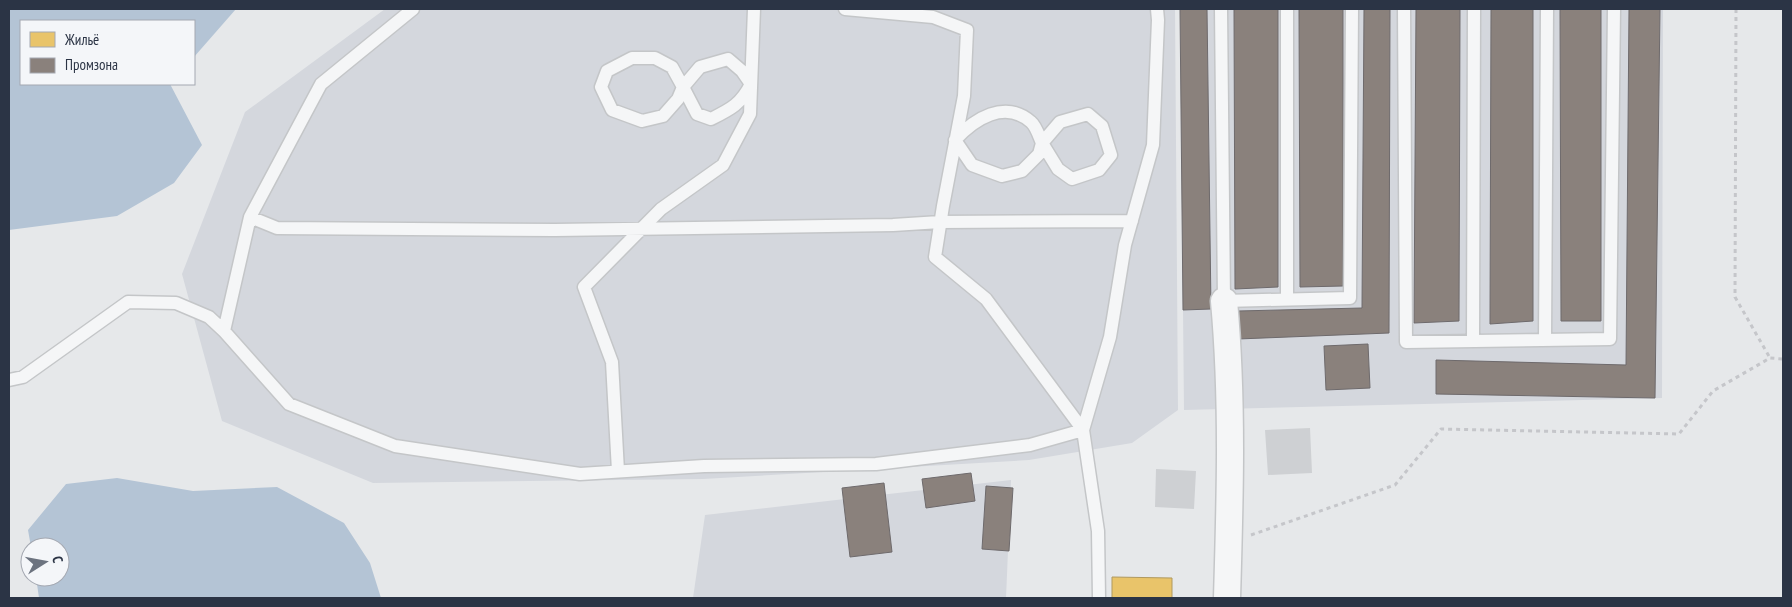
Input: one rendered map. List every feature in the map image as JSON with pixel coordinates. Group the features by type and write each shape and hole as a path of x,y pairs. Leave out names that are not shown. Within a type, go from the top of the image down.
{"street":[{"path":"1224,301 1228,350 1231,446 1227,598"}],"lane":[{"path":"224,331 250,217 321,84 413,9"},
{"path":"618,472 612,362 584,287 661,209 723,165 750,114 754,9"},
{"path":"845,9 933,17 967,30 964,96 935,257 986,299 1083,430"},
{"path":"1099,598 1098,531 1083,430 1110,338 1125,245 1153,145 1157,9"},
{"path":"1221,9 1224,301 1350,298 1352,9"},
{"path":"1287,9 1287,300"},
{"path":"1404,9 1406,342 1610,339 1614,9"},
{"path":"1473,341 1474,9"},
{"path":"1545,340 1547,9"},
{"path":"751,84 742,71 728,58 700,66 682,88 678,99 662,116 642,122 612,110 601,87 608,71 632,58 655,58 672,67 682,88 698,114 711,119 734,108 744,97 751,84"},
{"path":"956,140 968,126 992,112 1015,113 1032,122 1042,142 1058,169 1072,179 1098,170 1111,155 1102,126 1088,114 1060,122 1042,142 1039,154 1022,171 1002,176 972,165 956,140"},
{"path":"250,217 277,228 641,229 940,222 1132,221"},
{"path":"9,380 22,377 128,302 176,303 209,317 224,331 289,404 394,446 580,474 704,466 876,464 1030,445 1083,430"}],"path":[{"path":"1736,9 1735,297 1770,358"},
{"path":"1229,543 1395,485 1441,429 1679,434 1712,391 1770,358 1783,358"}],"shaded area":[{"path":"385,9 1175,9 1178,410 1132,443 1029,460 703,479 373,483 222,421 182,274 245,112"},
{"path":"1180,9 1663,9 1662,398 1184,410"},
{"path":"1011,480 1006,598 693,598 705,515"}],"water":[{"path":"9,9 236,9 195,56 195,20 20,20 20,85 171,85 202,145 174,183 117,216 9,230"},
{"path":"117,478 193,491 277,487 344,523 370,563 381,598 39,598 37,587 70,587 70,537 29,537 28,530 66,484"}],"building: Жильё":[{"path":"1112,577 1172,578 1172,598 1112,598"}],"building: Промзона":[{"path":"1180,9 1207,9 1211,309 1183,310"},
{"path":"1234,9 1278,9 1278,287 1235,289"},
{"path":"1299,9 1343,9 1343,286 1300,287"},
{"path":"1364,9 1390,9 1389,333 1238,339 1238,311 1362,308"},
{"path":"1416,9 1460,9 1459,321 1414,323"},
{"path":"1491,9 1533,9 1533,321 1490,324"},
{"path":"1560,9 1601,9 1601,321 1561,321"},
{"path":"1629,9 1660,9 1655,398 1436,394 1436,360 1626,365"},
{"path":"1368,344 1370,388 1326,390 1324,346"},
{"path":"971,473 975,501 926,508 922,479"},
{"path":"884,483 892,552 850,557 842,488"},
{"path":"986,486 1013,488 1009,551 982,549"}],"building: Прочее":[{"path":"1310,428 1312,473 1268,475 1265,430"},
{"path":"1156,469 1196,471 1194,509 1155,507"}]}
